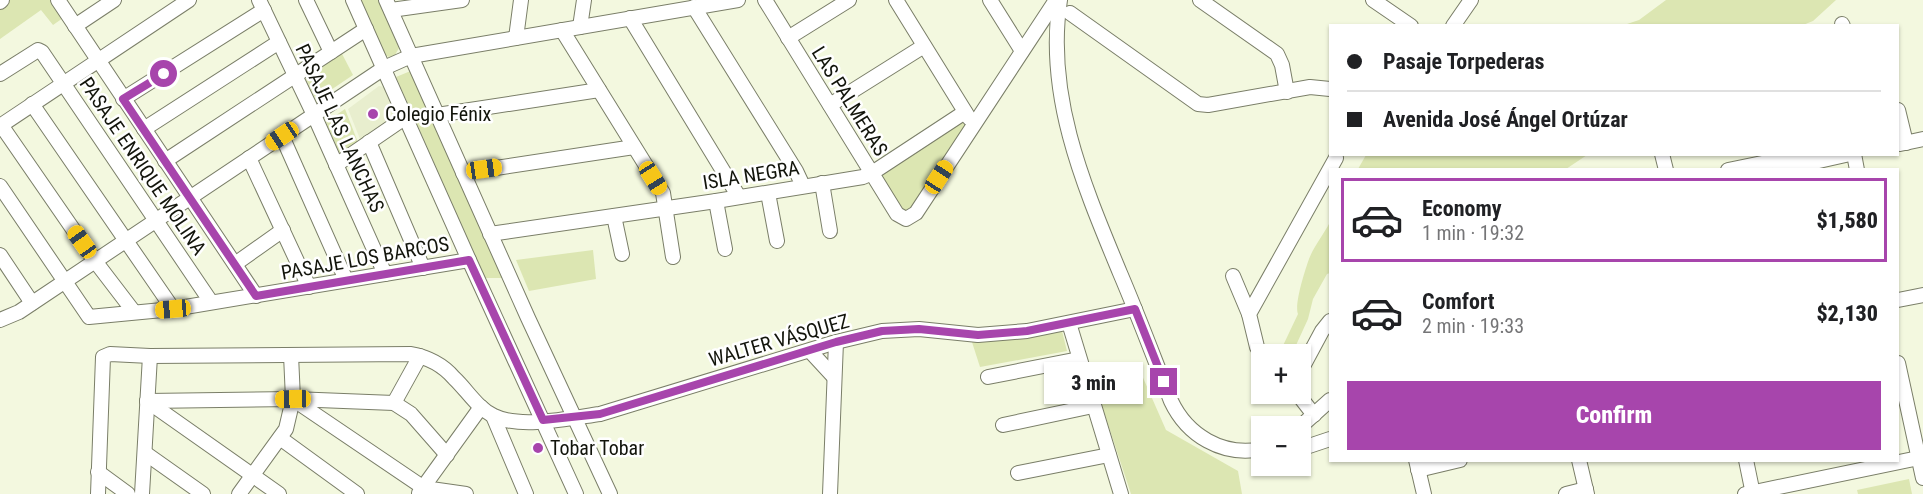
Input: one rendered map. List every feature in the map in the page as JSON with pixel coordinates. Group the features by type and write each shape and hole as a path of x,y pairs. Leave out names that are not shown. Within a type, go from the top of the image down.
{"street":[{"path":"58,0 256,296"},
{"path":"75,26 114,0"},
{"path":"134,312 95,261 1,125 189,0"},
{"path":"306,0 331,52"},
{"path":"353,0 576,494"},
{"path":"462,0 388,5 610,494"},
{"path":"516,38 521,0"},
{"path":"580,27 584,0"},
{"path":"645,15 647,0"},
{"path":"1,319 10,317 32,303 384,68 411,56 694,7 710,2 738,0"},
{"name":"LAS PALMERAS","path":"765,0 897,214 906,219 916,213 973,125"},
{"path":"788,38 849,0"},
{"path":"896,0 973,125 1058,0"},
{"path":"990,0 1022,51"},
{"path":"1058,0 1057,52 1065,120 1089,198 1171,400 1185,424 1206,441 1226,448 1251,450"},
{"path":"1200,0 1277,54 1282,65 1287,92"},
{"path":"1373,0 1408,24"},
{"path":"1454,24 1471,0"},
{"path":"123,99 261,5"},
{"name":"PASAJE LAS LANCHAS","path":"261,5 314,115 385,274"},
{"path":"694,7 796,171 803,186"},
{"path":"1070,13 1202,105 1310,87 1329,89"},
{"path":"630,18 739,197"},
{"path":"165,161 366,29"},
{"path":"562,30 663,193 673,257"},
{"path":"144,129 279,42"},
{"path":"830,105 924,46"},
{"name":"PASAJE ENRIQUE MOLINA","path":"0,74 32,53 38,50 42,52 212,302"},
{"path":"437,115 599,90"},
{"path":"32,104 173,309"},
{"name":"ISLA NEGRA","path":"490,234 863,177 965,112"},
{"path":"336,165 406,117"},
{"path":"1899,120 1901,139"},
{"path":"1901,139 1923,131"},
{"path":"282,136 346,280"},
{"path":"1901,139 1923,139"},
{"path":"369,142 423,268"},
{"path":"463,173 634,147"},
{"path":"1734,168 1748,163 1794,156"},
{"path":"1788,168 1843,156"},
{"path":"249,158 309,287"},
{"path":"1331,168 1336,159"},
{"path":"1249,314 1329,171"},
{"path":"822,183 830,231"},
{"path":"0,186 65,281"},
{"path":"768,193 777,241"},
{"path":"716,201 725,249"},
{"path":"614,216 621,254"},
{"path":"235,264 283,230"},
{"path":"0,255 32,303"},
{"name":"PASAJE LOS BARCOS","path":"65,281 89,316 173,309 469,260"},
{"path":"1233,276 1249,314 1256,344"},
{"path":"1899,300 1923,295"},
{"name":"WALTER VÁSQUEZ","path":"487,412 504,420 522,422 600,414 836,342 892,330 919,329 978,335 1027,331 1135,309"},
{"path":"1311,352 1329,322"},
{"path":"1069,323 1121,494"},
{"path":"831,494 836,342"},
{"path":"810,351 834,377"},
{"path":"98,494 103,357 110,354 291,356 410,354 420,356 447,370 487,412 526,494"},
{"path":"142,494 150,356"},
{"path":"240,494 280,438 289,418 293,399 291,356"},
{"path":"394,403 420,356"},
{"path":"988,377 1079,359"},
{"path":"1899,367 1923,478"},
{"path":"293,399 421,491 466,494"},
{"path":"147,401 293,399 394,403 405,408 447,455"},
{"path":"147,401 279,494"},
{"path":"1311,417 1329,401"},
{"path":"1306,404 1314,414"},
{"path":"1003,425 1093,406"},
{"path":"421,491 447,455 487,412"},
{"path":"280,438 357,494"},
{"path":"1311,445 1329,438"},
{"path":"145,453 203,494"},
{"path":"1018,473 1109,454"},
{"path":"1899,461 1920,457"},
{"path":"1424,494 1417,465 1443,462"},
{"path":"1566,494 1586,492 1579,462"},
{"path":"1746,462 1750,493 1896,462"},
{"path":"98,472 128,494"}],"shaded area":[{"path":"10,0 52,0 63,18 53,25 41,10 0,39 0,7"},
{"path":"360,0 378,0 399,48 395,55 389,57 385,55"},
{"path":"1666,0 1836,0 1813,21 1806,24 1627,24 1639,20"},
{"path":"340,50 353,75 316,100 304,75"},
{"path":"413,70 503,278 485,278 396,77"},
{"name":"Colegio Fénix","path":"379,86 385,87 399,118 362,144 348,109"},
{"path":"345,109 359,145 341,157 326,122"},
{"path":"960,118 966,127 912,208 903,212 877,172"},
{"path":"1365,156 1586,156 1568,168 1359,168"},
{"path":"1329,224 1329,273 1313,299 1308,319 1297,344 1284,344 1298,314 1299,296 1309,259"},
{"path":"593,250 596,279 529,291 516,260"},
{"path":"1061,327 1067,351 980,367 971,339"},
{"path":"1137,364 1166,430 1238,471 1242,494 1131,494 1095,385 1100,365"},
{"path":"1909,479 1912,494 1858,494 1857,490"}],"place":[{"name":"Colegio Fénix","path":"373,114"},
{"name":"Tobar Tobar","path":"538,448"}],"route":[{"path":"164,74 123,99 256,296 469,260 543,420 600,414 836,342 882,331 919,329 978,335 1027,331 1135,309 1164,382"}]}
